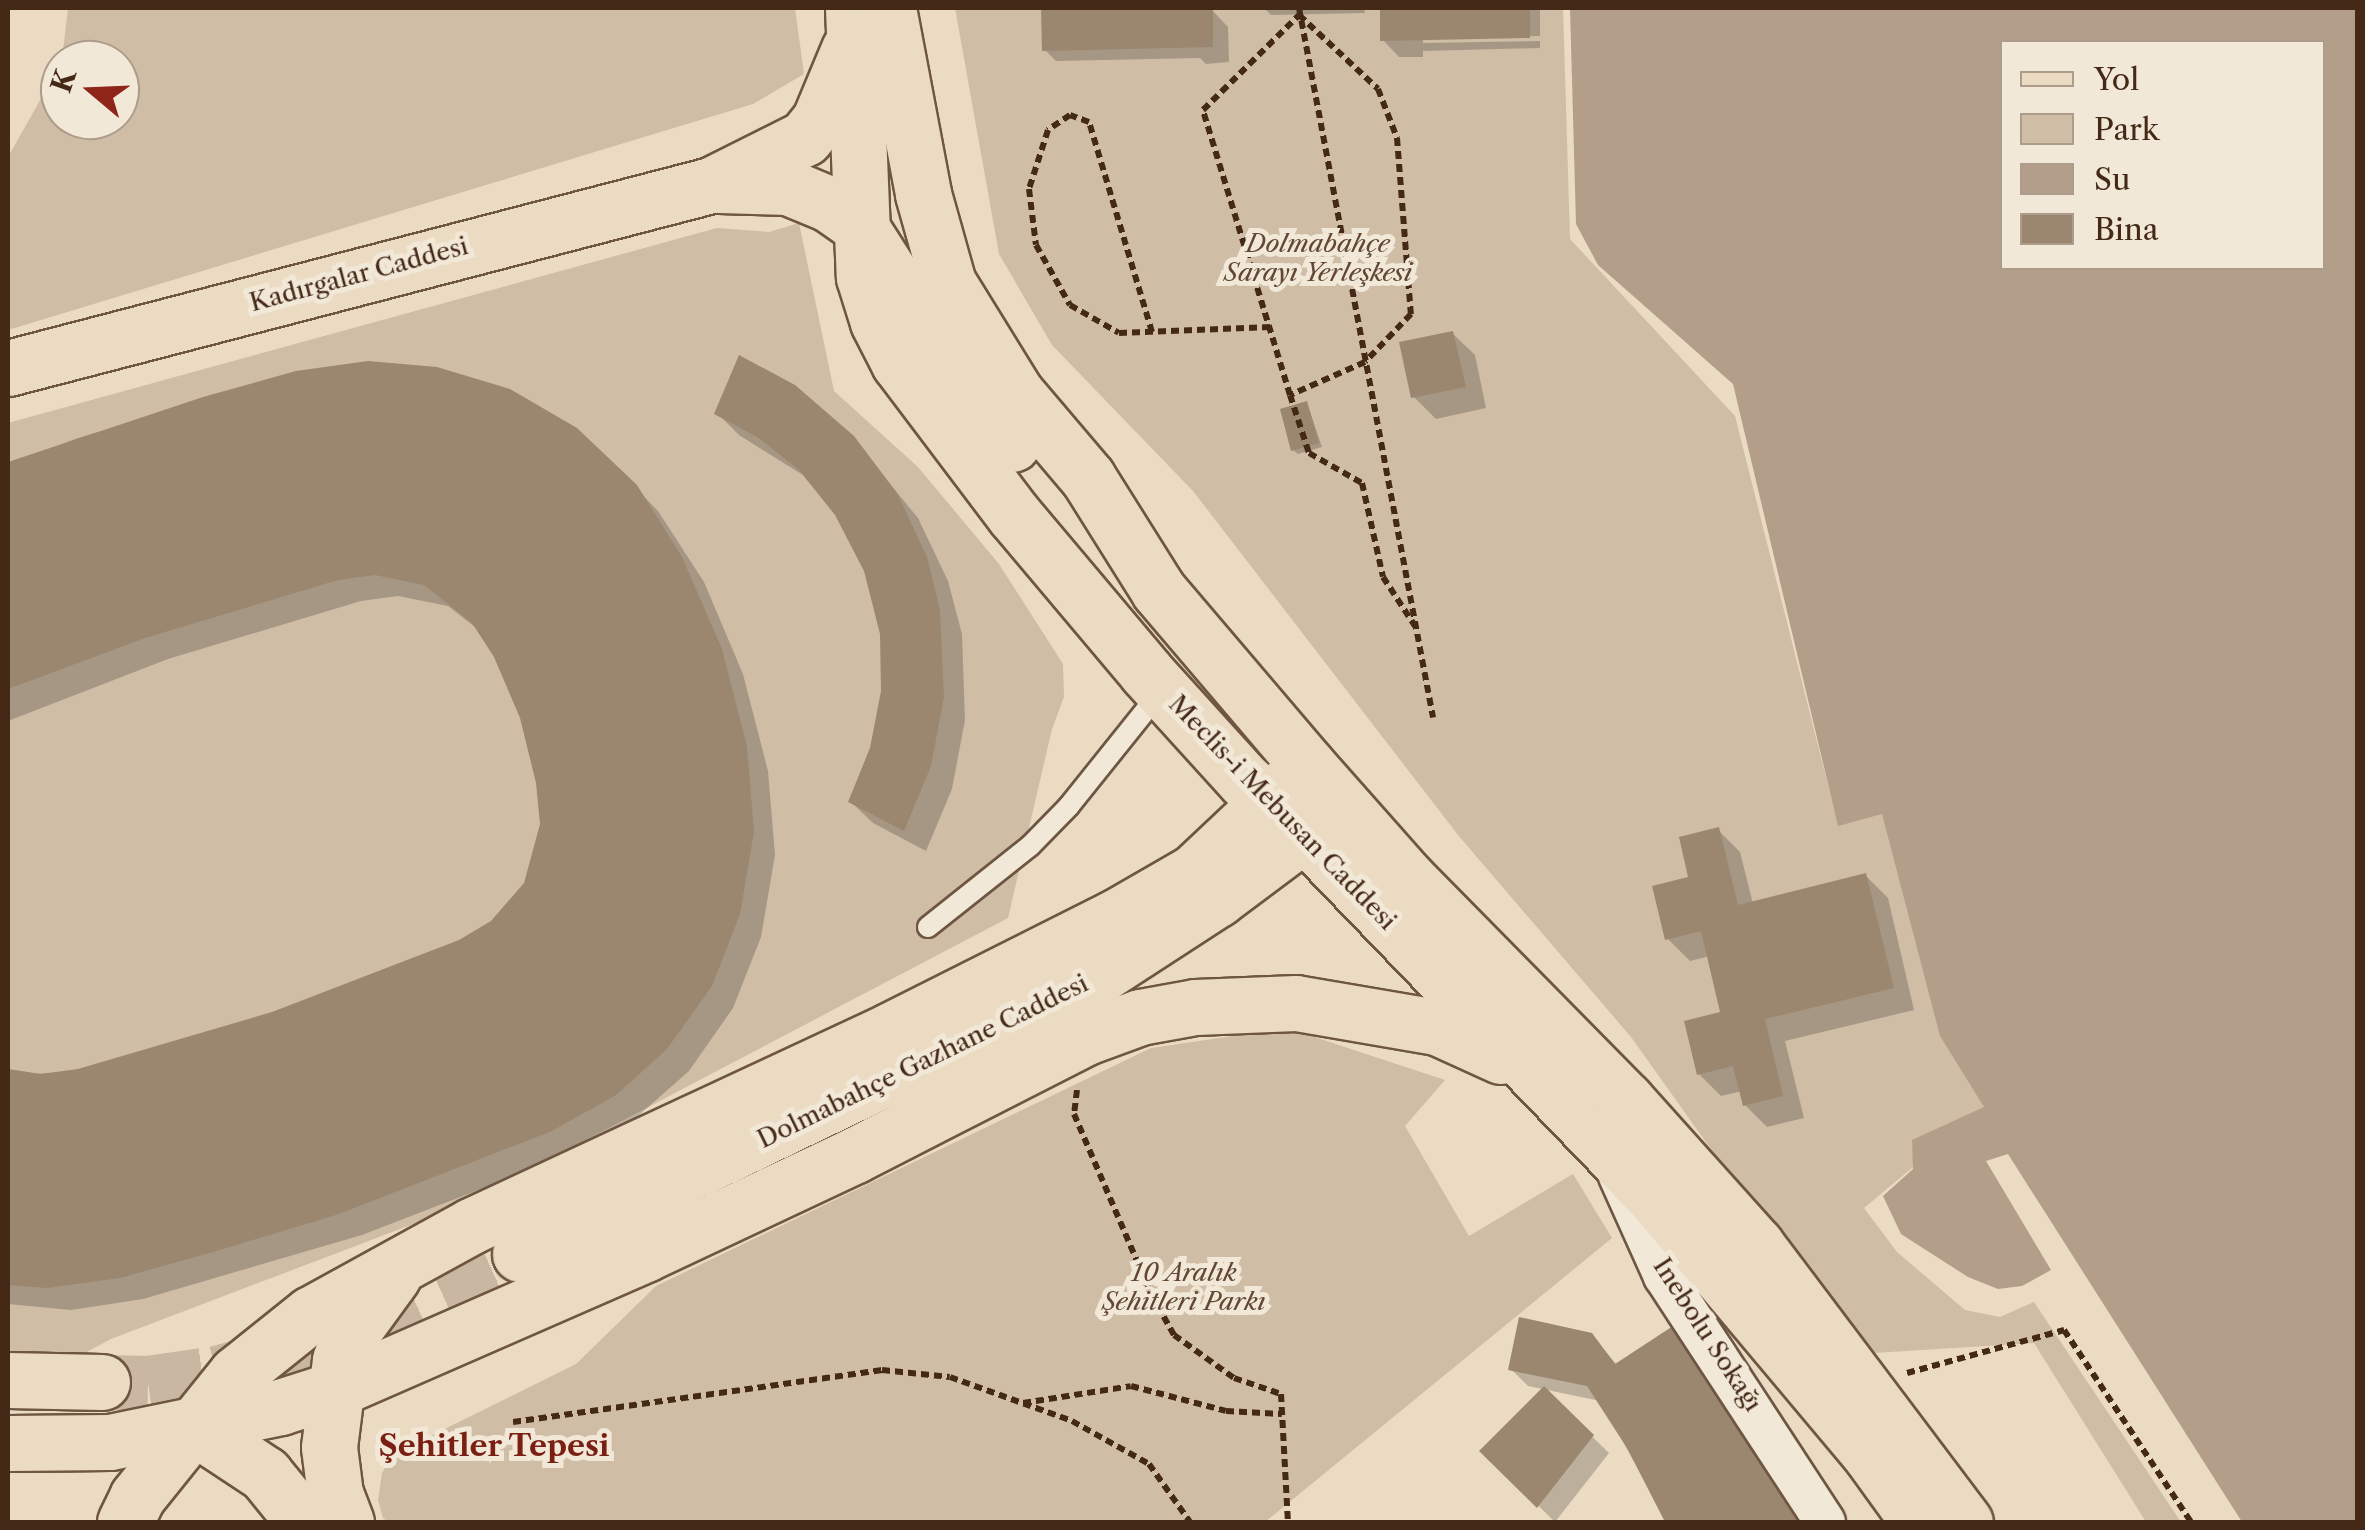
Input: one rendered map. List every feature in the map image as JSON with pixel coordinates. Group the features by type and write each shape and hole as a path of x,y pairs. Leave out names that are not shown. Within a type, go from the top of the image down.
{"main road":[{"name":"Kadırgalar Caddesi","path":"8,368 711,185 755,167 805,138 825,108 866,16"},
{"name":"Meclis-i Mebusan Caddesi","path":"866,16 860,226 864,277 878,322 899,363 1014,515 1244,781 1306,801 1408,878 1626,1100 1756,1245 1965,1522"},
{"name":"Meclis-i Mebusan Caddesi","path":"866,16 948,283 1016,393 1088,478 1160,591 1306,801 1524,1066 1603,1141 1869,1453 1919,1522"},
{"name":"Kadırgalar Caddesi","path":"711,185 788,187 830,204 860,226"},
{"path":"860,226 894,272 950,367 996,425 1077,520 1160,591"},
{"path":"126,1522 137,1497 191,1425 236,1374 311,1314 471,1226 891,1030 1114,918 1306,801"},
{"name":"Dolmabahçe Gazhane Caddesi","path":"520,1254 1100,975 1218,899 1306,801"},
{"path":"1050,1000 1157,977 1250,970 1353,985 1524,1066"},
{"path":"8,1443 110,1442 280,1407 336,1389 647,1253 853,1156 1086,1037 1140,1017 1195,1007 1296,1003 1437,1027"},
{"path":"346,1522 335,1494 330,1447 336,1389 350,1336 389,1280 420,1256"},
{"path":"8,1380 102,1382"},
{"path":"191,1425 264,1474 304,1522"}],"street":[{"name":"Inebolu Sokağı","path":"1603,1141 1664,1276 1825,1522"}],"lane":[{"path":"928,926 1030,846 1069,806 1162,690"}],"path":[{"path":"1299,11 1203,110 1309,453 1362,483 1383,577 1415,626"},
{"path":"1299,11 1432,716"},
{"path":"1290,395 1365,362 1410,314 1397,138 1378,89 1299,11"},
{"path":"1152,332 1089,122 1070,115 1048,130 1029,189 1036,245 1070,305 1119,334 1271,328"},
{"path":"1090,1081 1077,1087 1074,1114 1151,1294 1174,1335 1234,1378 1280,1394 1288,1522"},
{"path":"1892,1358 1905,1374 2064,1330 2190,1522"},
{"path":"513,1422 882,1370 950,1377 1072,1421 1149,1464 1190,1522"},
{"path":"1021,1403 1131,1386 1226,1411 1282,1414"}],"green space":[{"path":"68,8 795,8 804,74 753,104 8,330 8,157 40,100 40,140 140,140 140,40 64,40"},
{"name":"Dolmabahçe Sarayı Yerleşkesi","path":"955,8 1563,8 1570,239 1735,416 1838,825 1882,813 1984,1108 1864,1208 1897,1252 1965,1310 2000,1317 2034,1302 2181,1522 2146,1522 2034,1343 1874,1353 1718,1179 1728,1173 1631,1037 1458,835 1193,491 1052,345 999,254"},
{"path":"799,223 834,391 918,467 999,564 1063,664 1064,697 1052,729 1008,918 458,1207 111,1339 64,1364 8,1360 8,423 717,228 769,232"},
{"name":"10 Aralık Şehitleri Parkı","path":"1287,1028 1445,1080 1405,1126 1469,1236 1573,1174 1612,1238 1265,1522 388,1522 383,1518 378,1500 382,1473 394,1454 576,1364 656,1286 1151,1048"}],"water":[{"path":"1570,8 2357,8 2357,1522 2242,1522 2008,1154 1986,1161 2051,1270 2022,1286 1998,1289 1968,1277 1901,1234 1883,1196 1913,1169 1912,1140 1984,1107 1940,1036 1882,814 1838,826 1733,384 1598,265 1576,224"}],"building":[{"path":"1041,8 1213,8 1213,47 1042,51"},
{"path":"1380,8 1530,8 1530,38 1380,41"},
{"path":"1453,331 1466,387 1411,398 1399,342"},
{"path":"739,355 795,385 854,436 897,493 927,557 940,610 944,697 931,766 904,831 848,802 870,748 881,691 880,634 864,571 835,515 799,470 759,438 714,414"},
{"path":"368,361 437,367 510,389 577,428 637,485 682,557 722,649 747,747 754,832 740,914 712,986 667,1049 616,1095 552,1131 339,1214 213,1252 120,1278 47,1288 8,1285 8,1069 41,1074 78,1069 272,1012 459,940 491,921 524,883 540,824 536,783 520,718 494,657 472,623 424,585 375,575 338,580 145,638 8,689 8,462 203,397 296,371"},
{"path":"1307,401 1319,443 1291,451 1280,409"},
{"path":"1719,827 1738,905 1866,873 1894,988 1765,1019 1783,1096 1743,1106 1733,1066 1697,1075 1684,1021 1720,1012 1701,931 1665,940 1652,886 1688,877 1679,837"},
{"path":"1519,1317 1592,1333 1615,1364 1673,1326 1800,1522 1665,1522 1627,1448 1587,1386 1508,1370"},
{"path":"1544,1386 1594,1435 1537,1508 1479,1451"}],"tunnel":[{"path":"102,1382 148,1383 217,1373 278,1356 365,1324 520,1254"}],"district":[{"name":"Şehitler Tepesi","path":"494,1446"}]}
